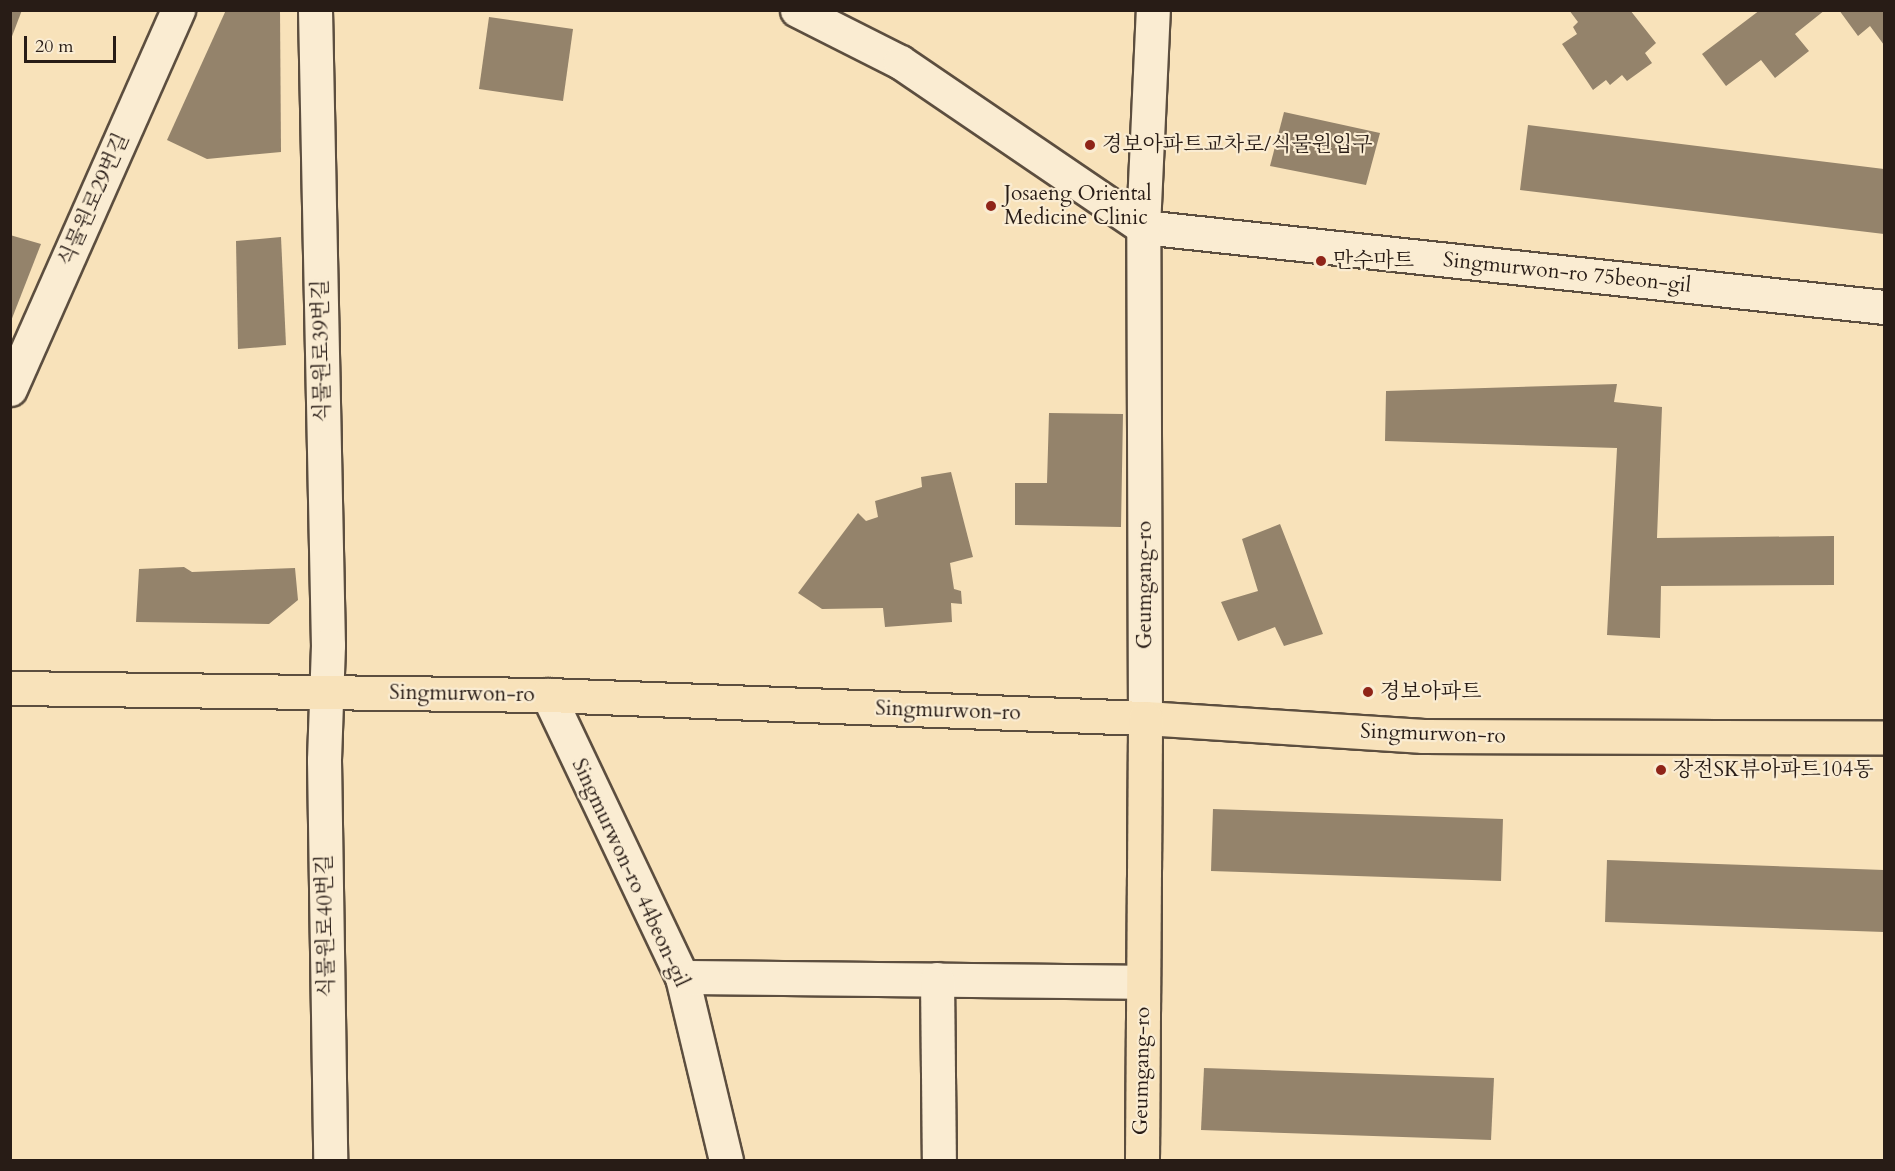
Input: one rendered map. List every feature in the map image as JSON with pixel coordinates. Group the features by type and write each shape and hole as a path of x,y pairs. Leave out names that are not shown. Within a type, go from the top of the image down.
{"main road":[{"name":"Singmurwon-ro","path":"10,688 548,695 1145,718 1423,736 1884,738"},
{"name":"Geumgang-ro","path":"1142,1161 1145,718"}],"street":[{"name":"식물원로29번길","path":"10,389 178,10"},
{"name":"식물원로39번길","path":"315,10 328,692"},
{"path":"796,10 900,62 1143,227"},
{"name":"Geumgang-ro","path":"1145,718 1143,227 1153,10"},
{"name":"Singmurwon-ro 75beon-gil","path":"1143,227 1884,307"},
{"name":"식물원로40번길","path":"328,692 324,760 330,1161"},
{"name":"Singmurwon-ro 44beon-gil","path":"548,695 682,977 726,1161"},
{"path":"682,977 1143,982"},
{"path":"937,979 939,1161"}],"building":[{"path":"10,10 22,10 11,39 10,39"},
{"path":"226,10 280,10 281,152 207,159 167,140"},
{"path":"1569,10 1630,10 1656,43 1645,53 1652,63 1627,81 1622,75 1610,85 1606,80 1593,90 1562,44 1577,34 1573,27 1578,22"},
{"path":"1760,10 1825,10 1795,34 1809,51 1775,78 1761,60 1726,86 1702,54"},
{"path":"1839,10 1884,10 1884,45 1870,26 1858,36"},
{"path":"489,17 573,29 563,101 479,89"},
{"path":"1284,112 1380,133 1366,185 1270,166"},
{"path":"1528,125 1884,169 1884,234 1520,190"},
{"path":"10,235 41,244 11,321 10,321"},
{"path":"281,237 286,345 238,349 236,241"},
{"path":"1617,384 1614,402 1662,407 1657,538 1834,536 1834,585 1661,586 1660,638 1607,635 1617,448 1385,441 1386,391"},
{"path":"1049,413 1123,414 1121,527 1015,525 1015,483 1047,483"},
{"path":"951,472 973,557 950,563 954,589 961,591 962,604 951,603 952,622 885,627 883,608 822,609 798,593 858,513 866,521 878,517 875,501 922,487 921,477"},
{"path":"1280,524 1323,634 1284,646 1275,627 1238,641 1221,602 1258,591 1242,539"},
{"path":"184,567 192,572 295,568 298,600 269,624 136,622 139,569"},
{"path":"1213,809 1503,819 1501,881 1211,871"},
{"path":"1607,860 1884,870 1884,932 1605,922"},
{"path":"1204,1068 1494,1078 1491,1140 1201,1130"}],"place":[{"name":"경보아파트교차로/식물원입구","path":"1090,145"},
{"name":"Josaeng Oriental Medicine Clinic","path":"991,206"},
{"name":"만수마트","path":"1321,261"},
{"name":"경보아파트","path":"1368,692"},
{"name":"장전SK뷰아파트104동","path":"1661,770"}]}
